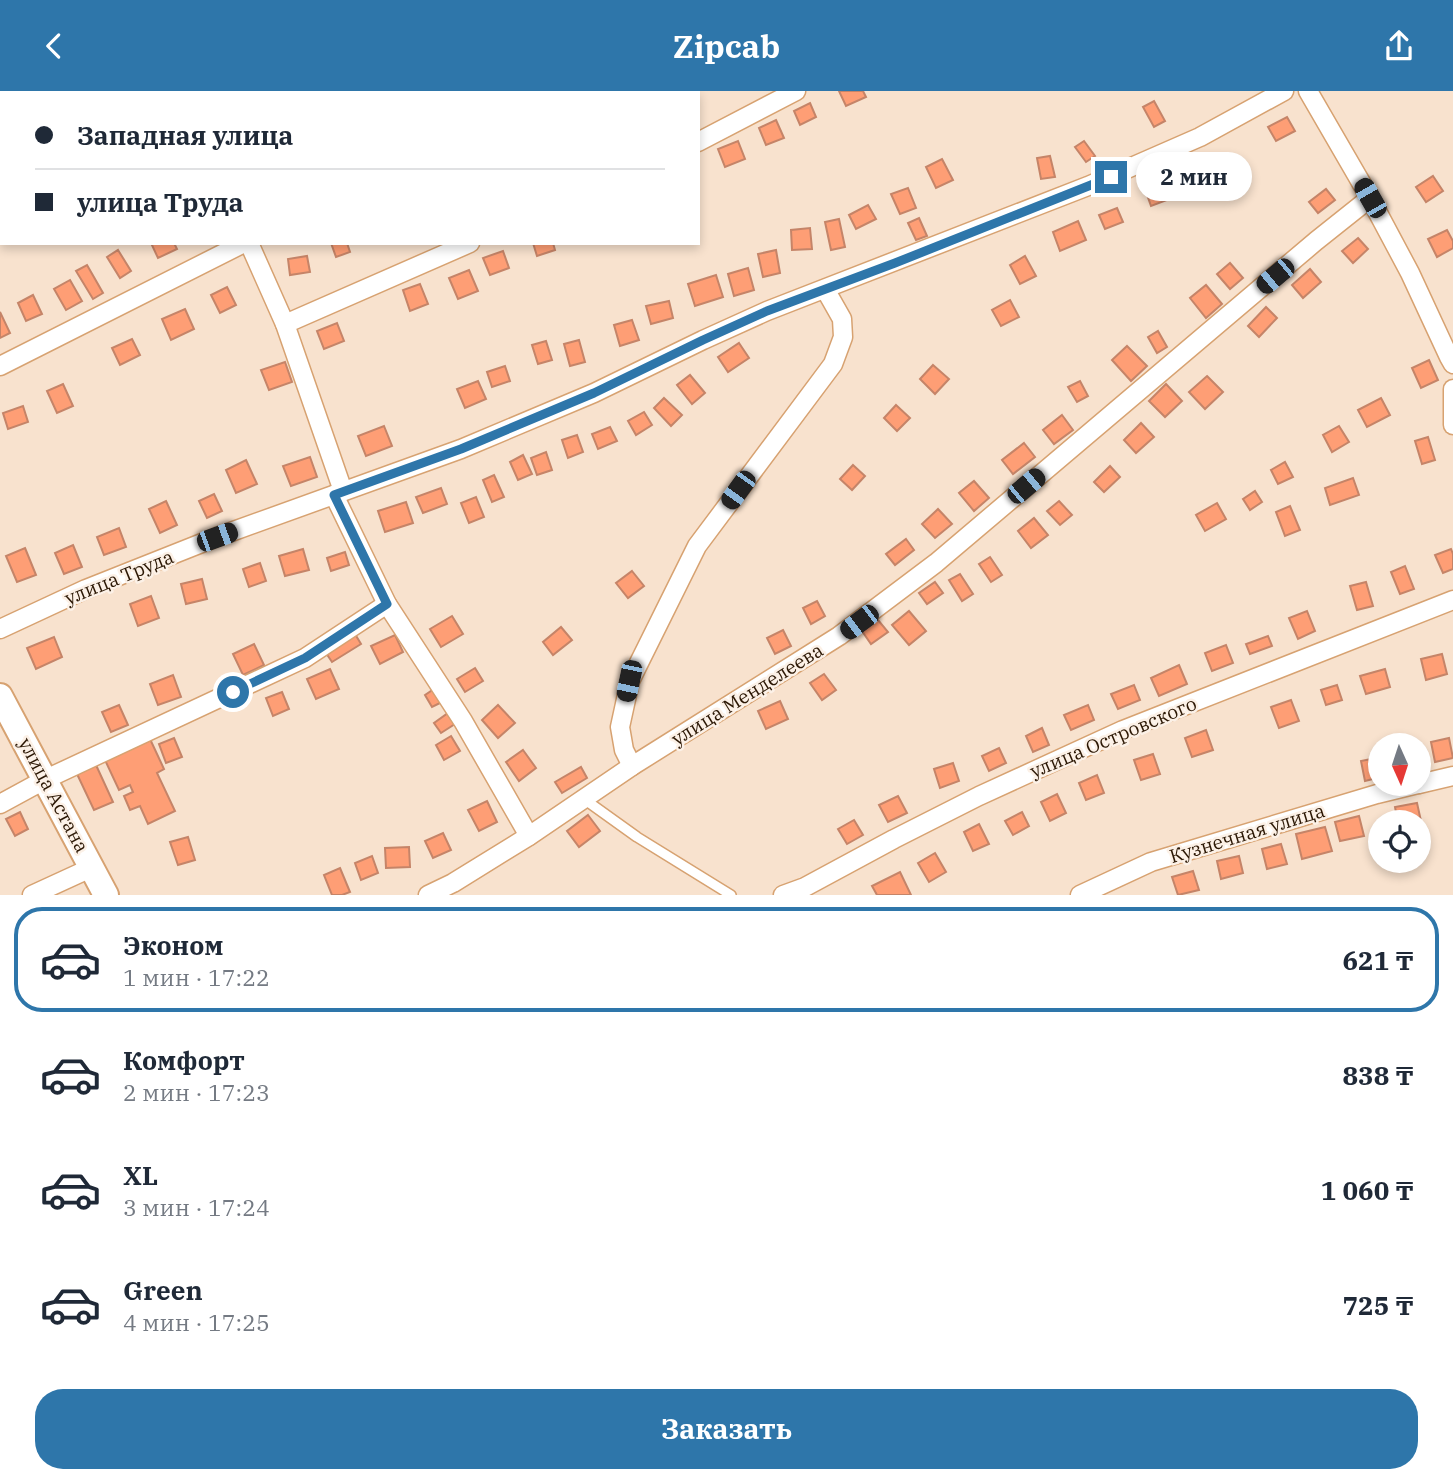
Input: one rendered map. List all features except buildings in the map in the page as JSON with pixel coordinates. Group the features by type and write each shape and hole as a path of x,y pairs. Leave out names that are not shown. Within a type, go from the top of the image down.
{"street":[{"path":"700,141 796,91"},
{"name":"улица Труда","path":"0,629 86,589 217,537 461,449 582,398 767,311 1088,186 1200,137 1284,91"},
{"path":"1308,91 1410,273 1453,364"},
{"name":"улица Менделеева","path":"428,895 453,883 529,836 632,766 839,636 936,563 1370,198"},
{"path":"0,366 242,245"},
{"path":"247,245 285,324 338,493 387,604 463,721 529,836"},
{"path":"285,324 465,245"},
{"path":"632,766 624,750 620,727 629,681 697,546 833,364 843,337 842,319 825,289"},
{"path":"1453,389 1453,425"},
{"name":"улица Островского","path":"783,895 806,887 979,796 1123,730 1453,600"},
{"path":"0,804 46,779 305,658 387,604"},
{"name":"улица Астана","path":"0,696 106,895"},
{"name":"Кузнечная улица","path":"1432,781 1453,776"},
{"name":"Кузнечная улица","path":"1080,895 1151,862 1370,796"},
{"path":"32,895 93,867"}],"lane":[{"path":"584,799 637,838 731,895"}],"route":[{"path":"233,692 305,658 387,604 334,495 461,449 594,393 767,311 1111,177"}]}
